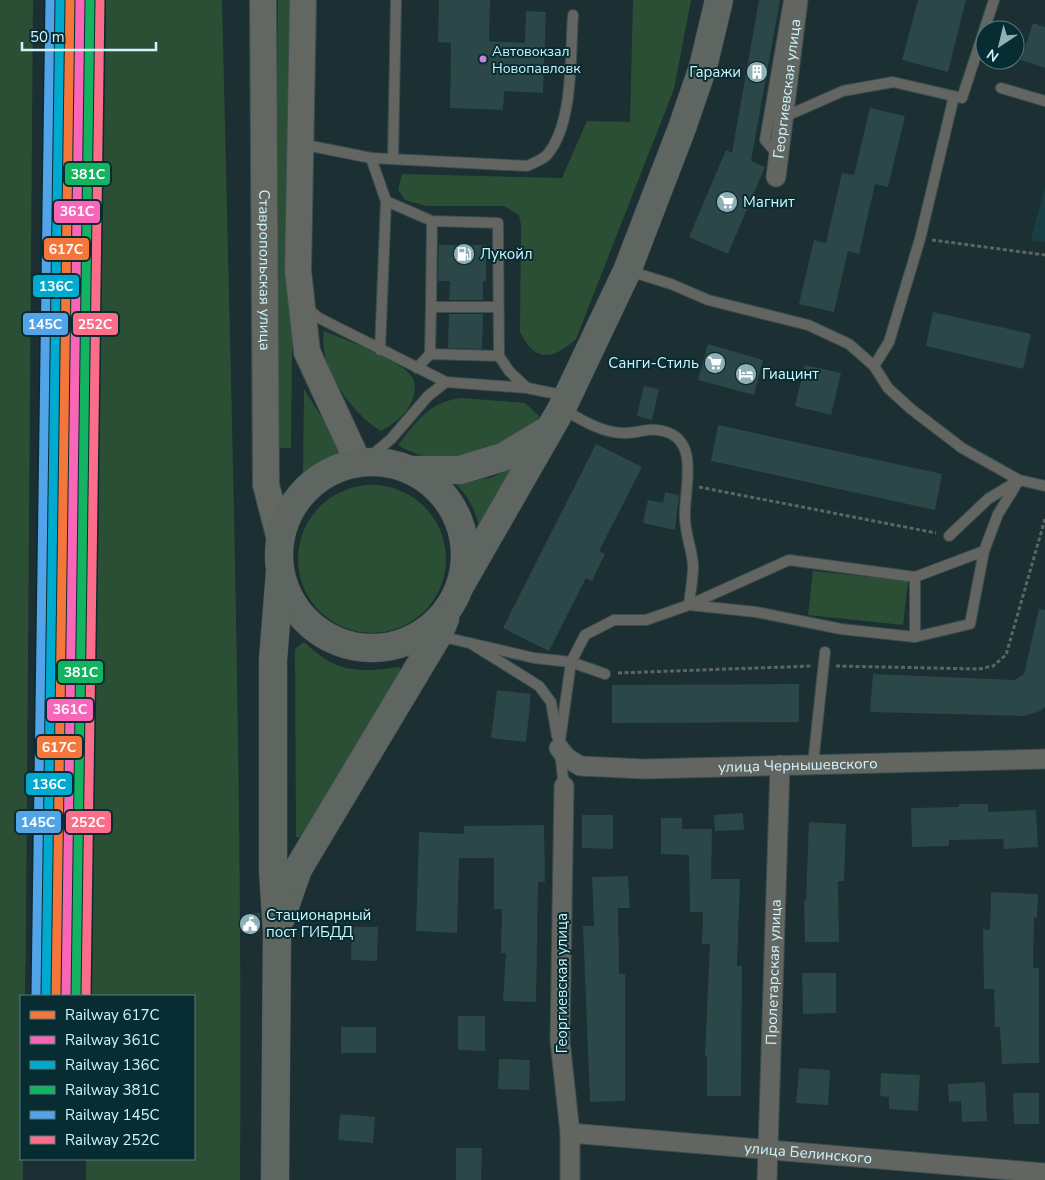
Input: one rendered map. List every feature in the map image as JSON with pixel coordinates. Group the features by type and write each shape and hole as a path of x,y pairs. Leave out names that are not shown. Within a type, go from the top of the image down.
{"main road":[{"name":"Ставропольская улица","path":"263,0 266,485 280,540"},
{"path":"303,0 298,271 307,352 362,462"},
{"path":"277,932 298,869 438,635 455,596 560,411 627,271 686,120 703,67 718,0"},
{"path":"412,470 460,470 503,457 560,411"},
{"path":"275,1180 277,932 273,870 273,660 280,572 280,540 286,517 298,497 315,480 336,468 362,462 389,463 412,470 435,485 452,506 462,531 466,558 455,596 434,625 413,639 390,646 358,646 342,643 320,632 302,616 288,596 280,572"}],"street":[{"name":"Георгиевская улица","path":"776,177 798,0"},
{"name":"улица Чернышевского","path":"559,748 566,757 580,766 645,768 1045,759"},
{"name":"Пролетарская улица","path":"767,1180 780,765"},
{"name":"Георгиевская улица","path":"564,786 560,1041 570,1133 570,1180"},
{"name":"улица Белинского","path":"570,1133 1045,1173"}],"lane":[{"path":"393,159 396,0"},
{"path":"779,156 765,140 790,0"},
{"path":"784,117 843,91 893,82 962,98 994,0"},
{"path":"300,144 371,158 527,166 546,157 557,140 567,102 572,15"},
{"path":"1000,88 1045,100"},
{"path":"874,366 889,342 920,239 954,96"},
{"path":"371,158 386,201 380,350"},
{"path":"386,201 432,221 498,223 499,356 509,372 526,388 560,411 607,430 626,433 647,428 666,431 680,441 687,456 688,484 684,518 693,566 689,605"},
{"path":"417,368 430,354 432,221"},
{"path":"627,271 671,284 708,300 808,325 849,344 874,366 888,388 911,409 962,448 1019,480 1045,486"},
{"path":"302,303 319,318 446,382 526,388"},
{"path":"431,307 498,307"},
{"path":"430,354 499,356"},
{"path":"362,462 391,439 428,396 446,382"},
{"path":"949,536 988,499 1019,480"},
{"path":"689,605 756,612 841,629 915,637 970,624 984,551 998,514 1019,480"},
{"path":"559,748 571,662 585,635 614,620 646,620 689,605 789,560 914,577 984,551"},
{"path":"914,577 915,637"},
{"path":"438,635 534,658 571,662 605,674"},
{"path":"470,643 538,686 551,702 564,786"},
{"path":"813,764 825,652"}],"path":[{"path":"920,239 1045,255"},
{"path":"688,484 949,536"}],"shaded area":[{"path":"1045,186 1045,242 1031,240"}],"green space":[{"path":"0,0 33,0 26,921 25,995 20,995 20,1160 23,1160 23,1180 0,1180"},
{"path":"106,0 222,0 238,738 240,1180 86,1180 86,1160 195,1160 195,995 89,995"},
{"path":"278,0 296,0 291,448 273,448"},
{"path":"633,0 691,0 674,89 576,339 560,351 545,355 532,349 520,332 521,225 519,215 504,206 426,206 405,200 398,190 402,174 562,178 587,121 630,122"},
{"path":"324,331 397,364 412,377 415,387 414,397 405,412 390,426 381,431 348,401 331,374 323,345"},
{"path":"304,389 325,423 350,451 325,462 303,476"},
{"path":"461,398 525,403 540,417 508,439 490,448 454,458 435,458 417,454 398,445 418,421 432,408 450,400"},
{"path":"515,466 481,533 466,495 456,484 493,477"},
{"path":"372,485 400,491 424,507 440,531 446,559 440,587 424,611 400,627 372,633 344,627 320,611 304,587 298,559 304,531 320,507 344,491"},
{"path":"813,571 908,581 903,625 808,615"},
{"path":"304,642 327,660 337,665 359,670 399,667 404,674 308,839 296,837 295,649"}],"building":[{"path":"439,0 490,0 489,41 525,43 526,11 546,12 543,93 504,91 503,110 450,108 451,43 438,42"},
{"path":"759,0 780,0 751,161 765,167 728,254 689,237 726,150 732,153"},
{"path":"918,0 966,0 948,72 902,60"},
{"path":"1033,23 1045,27 1045,68 1025,61 1025,48"},
{"path":"870,108 905,116 888,187 875,184 859,254 848,251 834,312 799,304 814,240 826,243 842,173 854,175"},
{"path":"439,245 486,245 486,281 483,281 483,300 449,300 450,281 438,281"},
{"path":"933,312 1031,334 1023,369 926,346"},
{"path":"449,314 483,314 482,349 448,348"},
{"path":"708,344 763,360 754,395 698,380"},
{"path":"805,365 841,373 831,415 795,406"},
{"path":"644,386 659,389 652,420 637,416"},
{"path":"718,425 942,474 935,510 711,461"},
{"path":"596,444 642,467 599,551 605,554 592,581 586,578 549,651 503,628"},
{"path":"665,492 679,495 675,530 643,523 648,500 663,503"},
{"path":"1039,609 1045,610 1045,707 1040,711 1023,716 870,712 873,674 1014,680 1024,674"},
{"path":"799,684 799,722 612,723 612,685"},
{"path":"497,690 531,694 526,742 491,738"},
{"path":"959,804 988,804 988,812 1036,810 1038,847 1004,849 1003,839 949,840 949,846 912,847 911,808 959,807"},
{"path":"743,813 744,830 715,831 714,815"},
{"path":"582,815 613,815 613,849 582,848"},
{"path":"661,818 682,818 682,829 712,829 711,879 740,879 737,966 742,966 741,1096 707,1096 707,1056 705,1056 710,944 702,944 703,912 690,912 689,855 661,854"},
{"path":"809,822 846,824 844,881 838,881 839,942 805,942 804,901 806,901"},
{"path":"544,825 545,882 538,882 536,1002 503,1001 506,953 501,953 502,909 494,909 494,858 459,858 457,933 416,931 419,832 464,834 464,826"},
{"path":"628,876 630,908 618,908 619,974 625,974 625,1101 590,1102 583,926 594,926 592,877"},
{"path":"991,892 1038,894 1037,918 1034,917 1033,968 1039,968 1039,1063 1002,1064 1000,1027 995,1027 994,989 984,989 983,929 990,930"},
{"path":"245,913 260,913 260,932 245,932"},
{"path":"352,927 378,927 377,961 351,960"},
{"path":"802,973 836,973 836,1013 803,1014"},
{"path":"458,1016 485,1016 485,1051 458,1050"},
{"path":"341,1027 376,1027 376,1053 341,1053"},
{"path":"499,1059 530,1060 529,1090 498,1089"},
{"path":"799,1068 830,1070 828,1105 796,1103"},
{"path":"881,1073 920,1075 918,1111 889,1109 889,1097 880,1096"},
{"path":"985,1082 987,1121 962,1122 961,1101 949,1102 948,1084"},
{"path":"1013,1093 1039,1093 1039,1124 1014,1124"},
{"path":"340,1114 375,1117 373,1143 338,1140"},
{"path":"456,1148 482,1148 481,1180 456,1180"}],"rail line":[{"name":"145С","path":"36,995 50,0"},
{"name":"136С","path":"46,995 60,0"},
{"name":"617C","path":"56,995 70,0"},
{"name":"361С","path":"66,995 80,0"},
{"name":"381С","path":"76,995 90,0"},
{"name":"252С","path":"86,995 100,0"}],"place":[{"name":"Автовокзал Новопавловк","path":"483,59"},
{"name":"Гаражи","path":"757,72"},
{"name":"Магнит","path":"727,202"},
{"name":"Лукойл","path":"464,254"},
{"name":"Санги-Стиль","path":"715,363"},
{"name":"Гиацинт","path":"746,374"},
{"name":"Стационарный пост ГИБДД","path":"250,924"}]}
